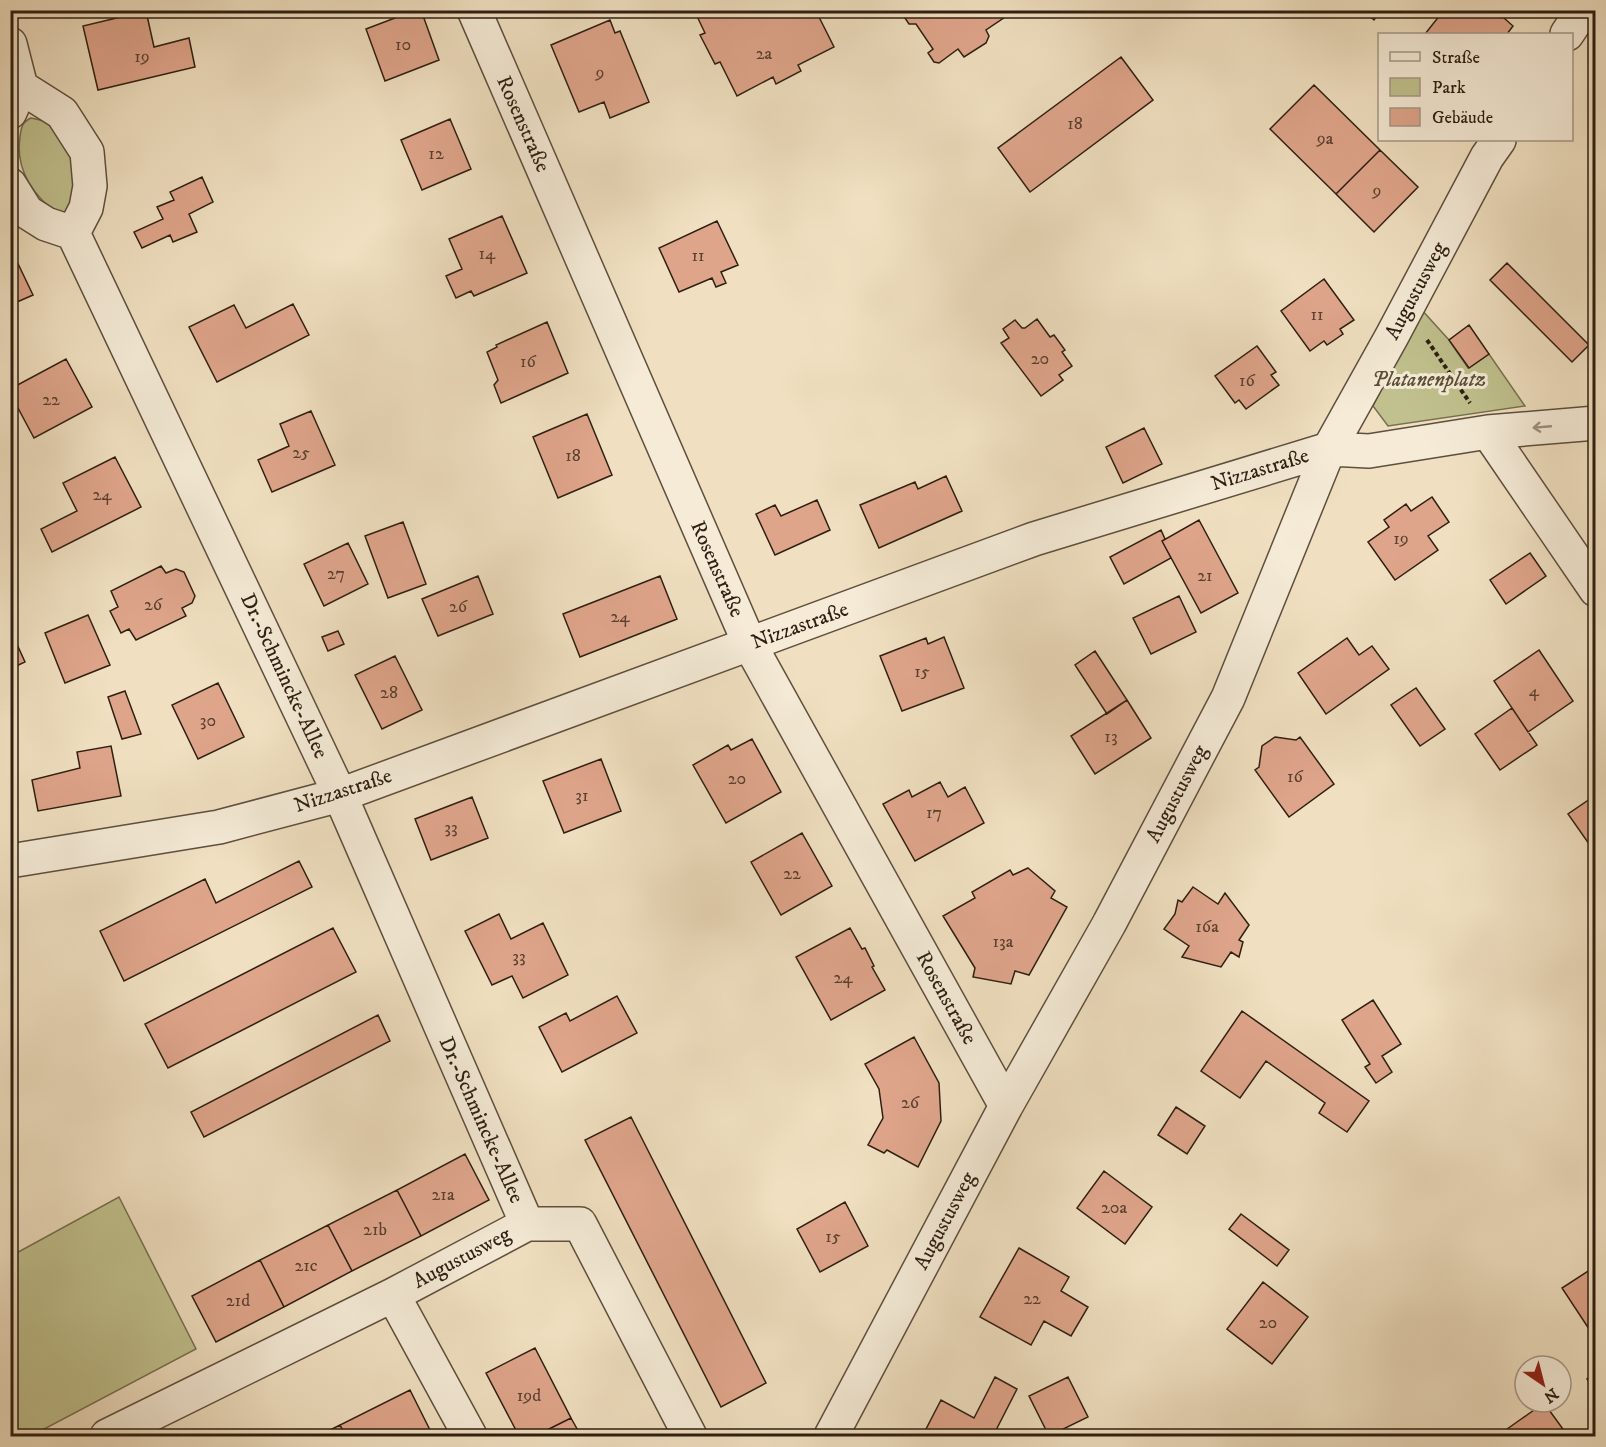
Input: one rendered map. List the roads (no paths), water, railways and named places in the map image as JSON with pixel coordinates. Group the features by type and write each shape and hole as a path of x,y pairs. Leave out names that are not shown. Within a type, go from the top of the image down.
{"street":[{"path":"1568,33 1583,10"},
{"name":"Rosenstraße","path":"479,12 750,645 1006,1106"},
{"path":"10,44 16,100 62,113 87,152 90,186 86,208 73,233 46,224 27,212 10,185"},
{"name":"Augustusweg","path":"831,1437 1006,1106 1109,924 1228,698 1329,448 1497,141"},
{"name":"Dr.-Schmincke-Allee","path":"73,233 340,795 527,1224"},
{"name":"Nizzastraße","path":"10,861 219,826 340,795 1034,539 1329,448 1369,451 1488,432 1596,423"},
{"path":"1488,432 1596,590"},
{"name":"Augustusweg","path":"107,1437 393,1294 527,1224 580,1224 690,1437"},
{"name":"Augustusweg","path":"393,1294 470,1437"}],"park label":[{"name":"Platanenplatz","path":"1429,380"}]}
